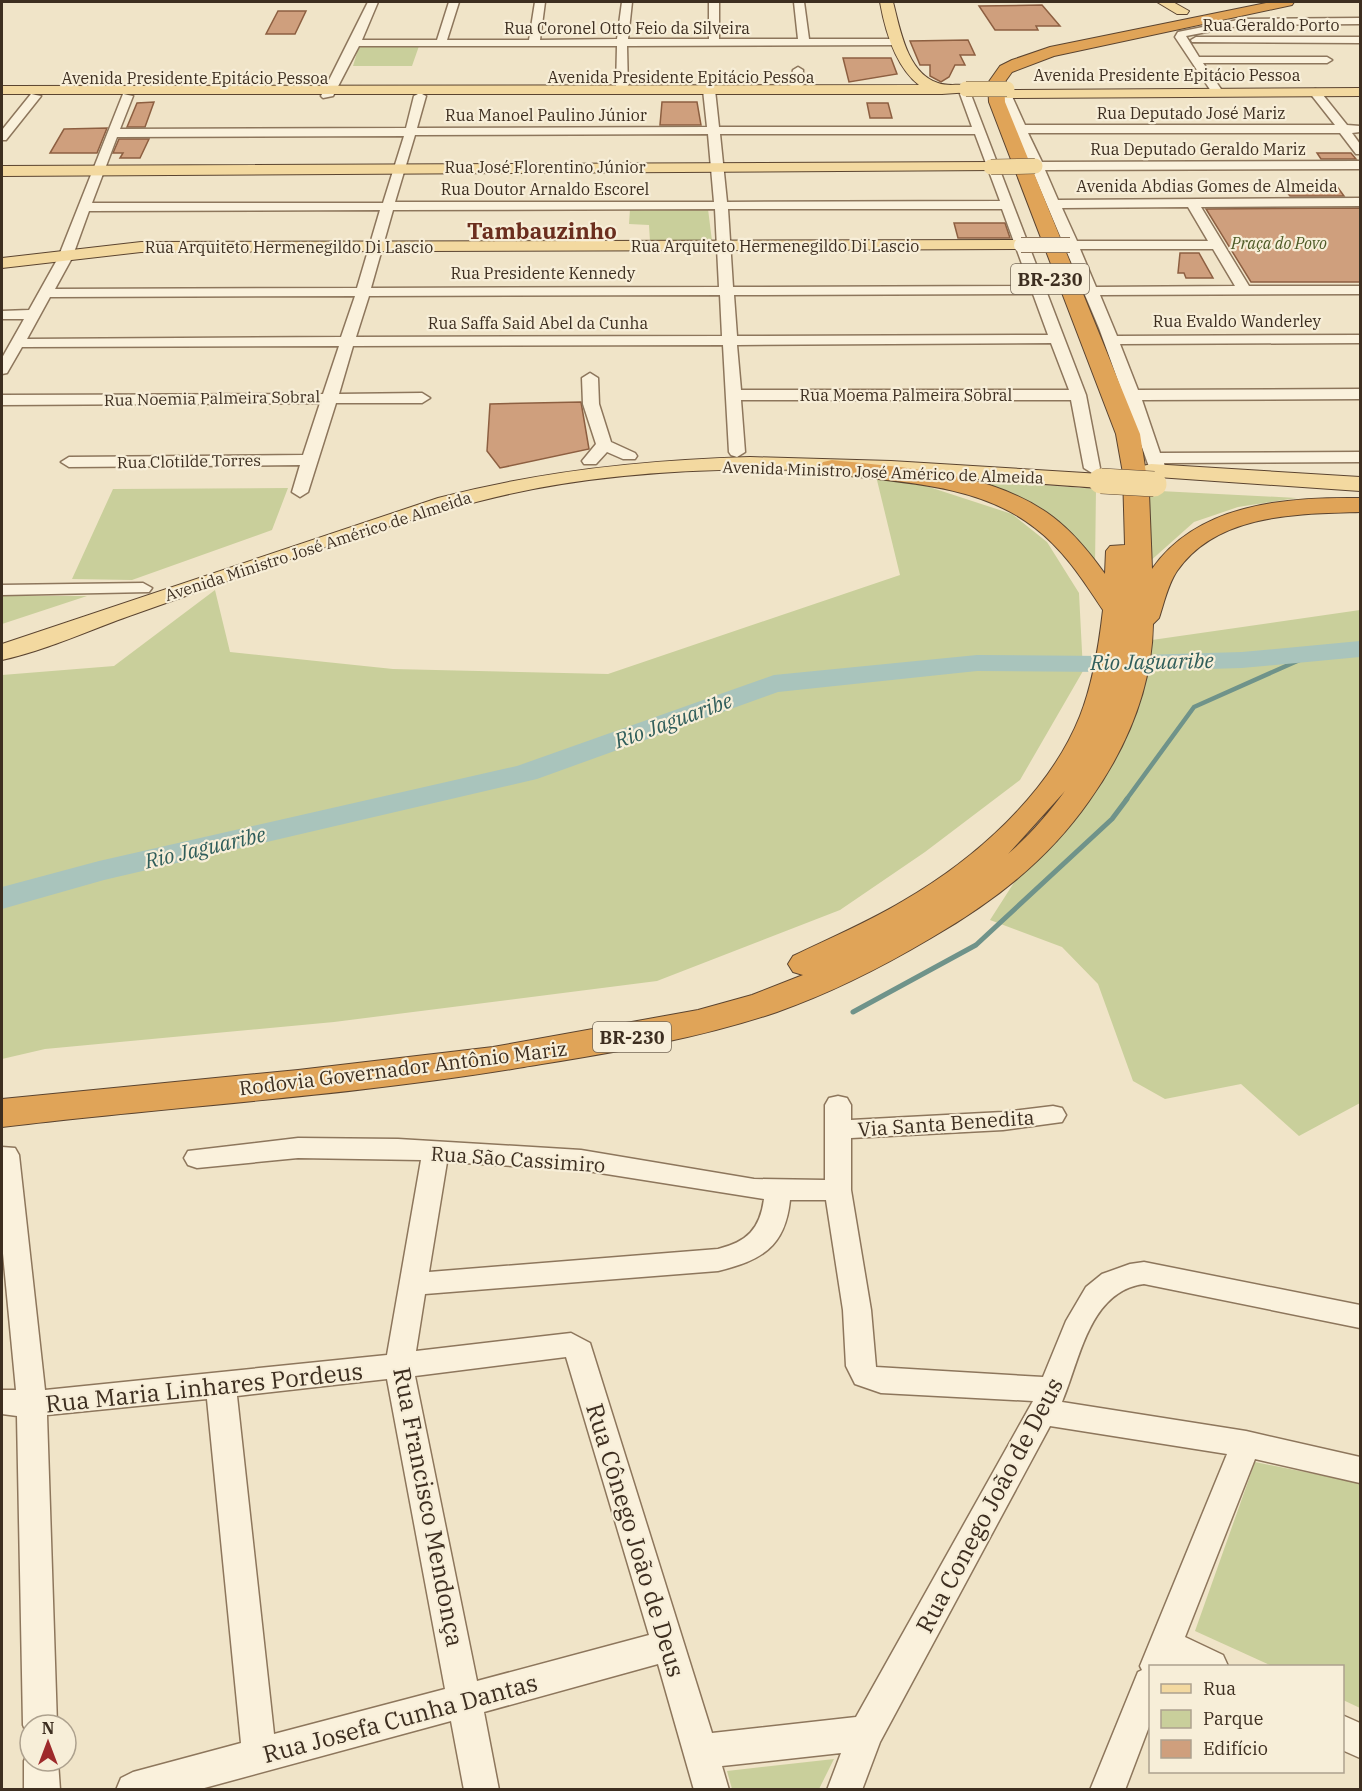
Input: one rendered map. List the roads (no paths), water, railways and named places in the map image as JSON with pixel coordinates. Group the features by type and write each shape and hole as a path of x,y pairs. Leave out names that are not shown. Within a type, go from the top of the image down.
{"highway":[{"name":"Rodovia Governador Antônio Mariz","path":"2,1113 282,1086 478,1063 666,1031 787,996 896,943 945,915 1014,867 1069,809 1108,748 1116,690 1111,643 1119,569 1119,498 1103,465 1095,399 1001,157 980,94 987,77 1012,57 1074,33 1231,2"},
{"name":"Rodovia Governador Antônio Mariz","path":"2,1095 462,1049 605,1025 706,999 792,970 915,908 964,876 1001,843 1063,774 1095,716 1116,690 1140,637 1138,490 1132,443 998,102 996,83 1006,69 1030,58 1287,2"},
{"path":"1128,22 1106,30 1122,34 1148,32"},
{"path":"832,467 943,483 1020,507 1066,542 1115,609"},
{"path":"1140,637 1168,565 1200,536 1238,518 1275,510 1360,505"}],"main road":[{"path":"886,2 898,42 911,71 924,84 942,90"},
{"path":"1164,2 1182,11"},
{"path":"1266,89 1331,68"},
{"path":"840,90 885,80 911,71"},
{"path":"1290,90 1360,78"},
{"name":"Avenida Presidente Epitácio Pessoa","path":"1006,92 1215,89 1316,92 1360,90"},
{"name":"Avenida Presidente Epitácio Pessoa","path":"2,90 420,96 796,90 966,92"},
{"name":"Avenida Presidente Epitácio Pessoa","path":"2,96 622,90 1006,92 1360,90"},
{"name":"Rua José Florentino Júnior","path":"2,171 1035,166"},
{"name":"Rua Arquiteto Hermenegildo Di Lascio","path":"2,263 67,252 116,248 1021,245"},
{"name":"Avenida Ministro José Américo de Almeida","path":"2,636 371,511 597,453 629,456 737,452 877,456 1103,465 1360,482"},
{"name":"Avenida Ministro José Américo de Almeida","path":"2,652 390,519 491,491 542,481 656,468 717,465 832,467 1103,465"},
{"name":"Avenida Ministro José Américo de Almeida","path":"1164,469 1360,498"}],"street":[{"path":"328,94 355,43 373,2"},
{"path":"441,43 454,2"},
{"path":"534,43 540,2"},
{"path":"622,90 622,43 627,2"},
{"path":"714,2 714,42"},
{"path":"799,2 804,42"},
{"path":"1215,89 1182,40 1182,34 1243,22 1360,21"},
{"name":"Rua Geraldo Porto","path":"1182,40 1360,39"},
{"path":"1312,40 1331,68"},
{"name":"Rua Coronel Otto Feio da Silveira","path":"355,43 898,42"},
{"path":"1194,60 1331,68"},
{"path":"796,90 798,70"},
{"path":"709,92 721,205 737,452"},
{"path":"966,92 991,167 1058,339 1103,465"},
{"path":"1006,92 1035,166 1113,340 1164,469 1360,457"},
{"path":"1316,92 1360,151"},
{"path":"2,137 35,96"},
{"path":"2,370 47,293 67,252 127,96"},
{"path":"300,492 363,292 374,246 401,168 420,96"},
{"name":"Rua Deputado José Mariz","path":"1021,129 1360,129"},
{"name":"Rua Manoel Paulino Júnior","path":"114,133 979,130"},
{"name":"Rua Deputado Geraldo Mariz","path":"1035,166 1360,165"},
{"name":"Avenida Abdias Gomes de Almeida","path":"1053,204 1360,202"},
{"path":"1191,203 1244,290"},
{"name":"Rua Doutor Arnaldo Escorel","path":"84,207 1005,205"},
{"name":"Rua Arquiteto Hermenegildo Di Lascio","path":"1021,245 1217,245"},
{"name":"Rua Presidente Kennedy","path":"47,293 1038,290"},
{"path":"1091,291 1360,290"},
{"path":"2,315 34,314"},
{"name":"Rua Saffa Said Abel da Cunha","path":"18,343 1058,339"},
{"name":"Rua Evaldo Wanderley","path":"1113,340 1360,339"},
{"path":"590,378 588,391 597,453"},
{"path":"1135,395 1360,394"},
{"name":"Rua Moema Palmeira Sobral","path":"733,395 1078,395"},
{"name":"Rua Noemia Palmeira Sobral","path":"2,400 422,398"},
{"name":"Rua Clotilde Torres","path":"69,462 309,460"},
{"path":"2,590 143,588"},
{"name":"Via Santa Benedita","path":"838,1190 838,1118 928,1123 1003,1121 1053,1115"},
{"name":"Rua São Cassimiro","path":"197,1158 309,1148 398,1149 581,1160 754,1189 838,1190"},
{"name":"Rua Francisco Mendonça","path":"435,1153 399,1368 467,1702 482,1790"},
{"path":"6,1155 16,1403 39,1713"},
{"path":"413,1284 707,1261 743,1254 758,1247 767,1234 777,1206 778,1190"},
{"path":"838,1190 857,1310 861,1366 865,1376 882,1381 1047,1401 1360,1470"},
{"name":"Rua Conego João de Deus","path":"844,1790 866,1733 1047,1401 1085,1314 1096,1296 1112,1282 1128,1275 1144,1273 1360,1316"},
{"name":"Rua Cônego João de Deus","path":"519,1352 567,1344 580,1351 712,1790"},
{"name":"Rua Maria Linhares Pordeus","path":"16,1403 221,1387 399,1368 519,1352"},
{"path":"221,1387 259,1754"},
{"path":"1207,1665 1162,1655 1246,1444"},
{"name":"Rua Josefa Cunha Dantas","path":"133,1790 259,1754 467,1702 667,1646"},
{"path":"1107,1790 1149,1685"},
{"path":"700,1751 866,1733"},
{"path":"1344,1733 1360,1741"},
{"path":"41,1773 42,1790"}],"waterway":[{"name":"Rio Jaguaribe","path":"2,898 99,871 526,773 774,684 977,663 1106,664 1242,660 1360,649"},
{"path":"1126,800 1194,707 1313,654"},
{"path":"853,1012 976,945 1112,819 1127,799"}],"district":[{"name":"Tambauzinho","path":"542,230"}],"park label":[{"name":"Praça do Povo","path":"1279,243"}]}
